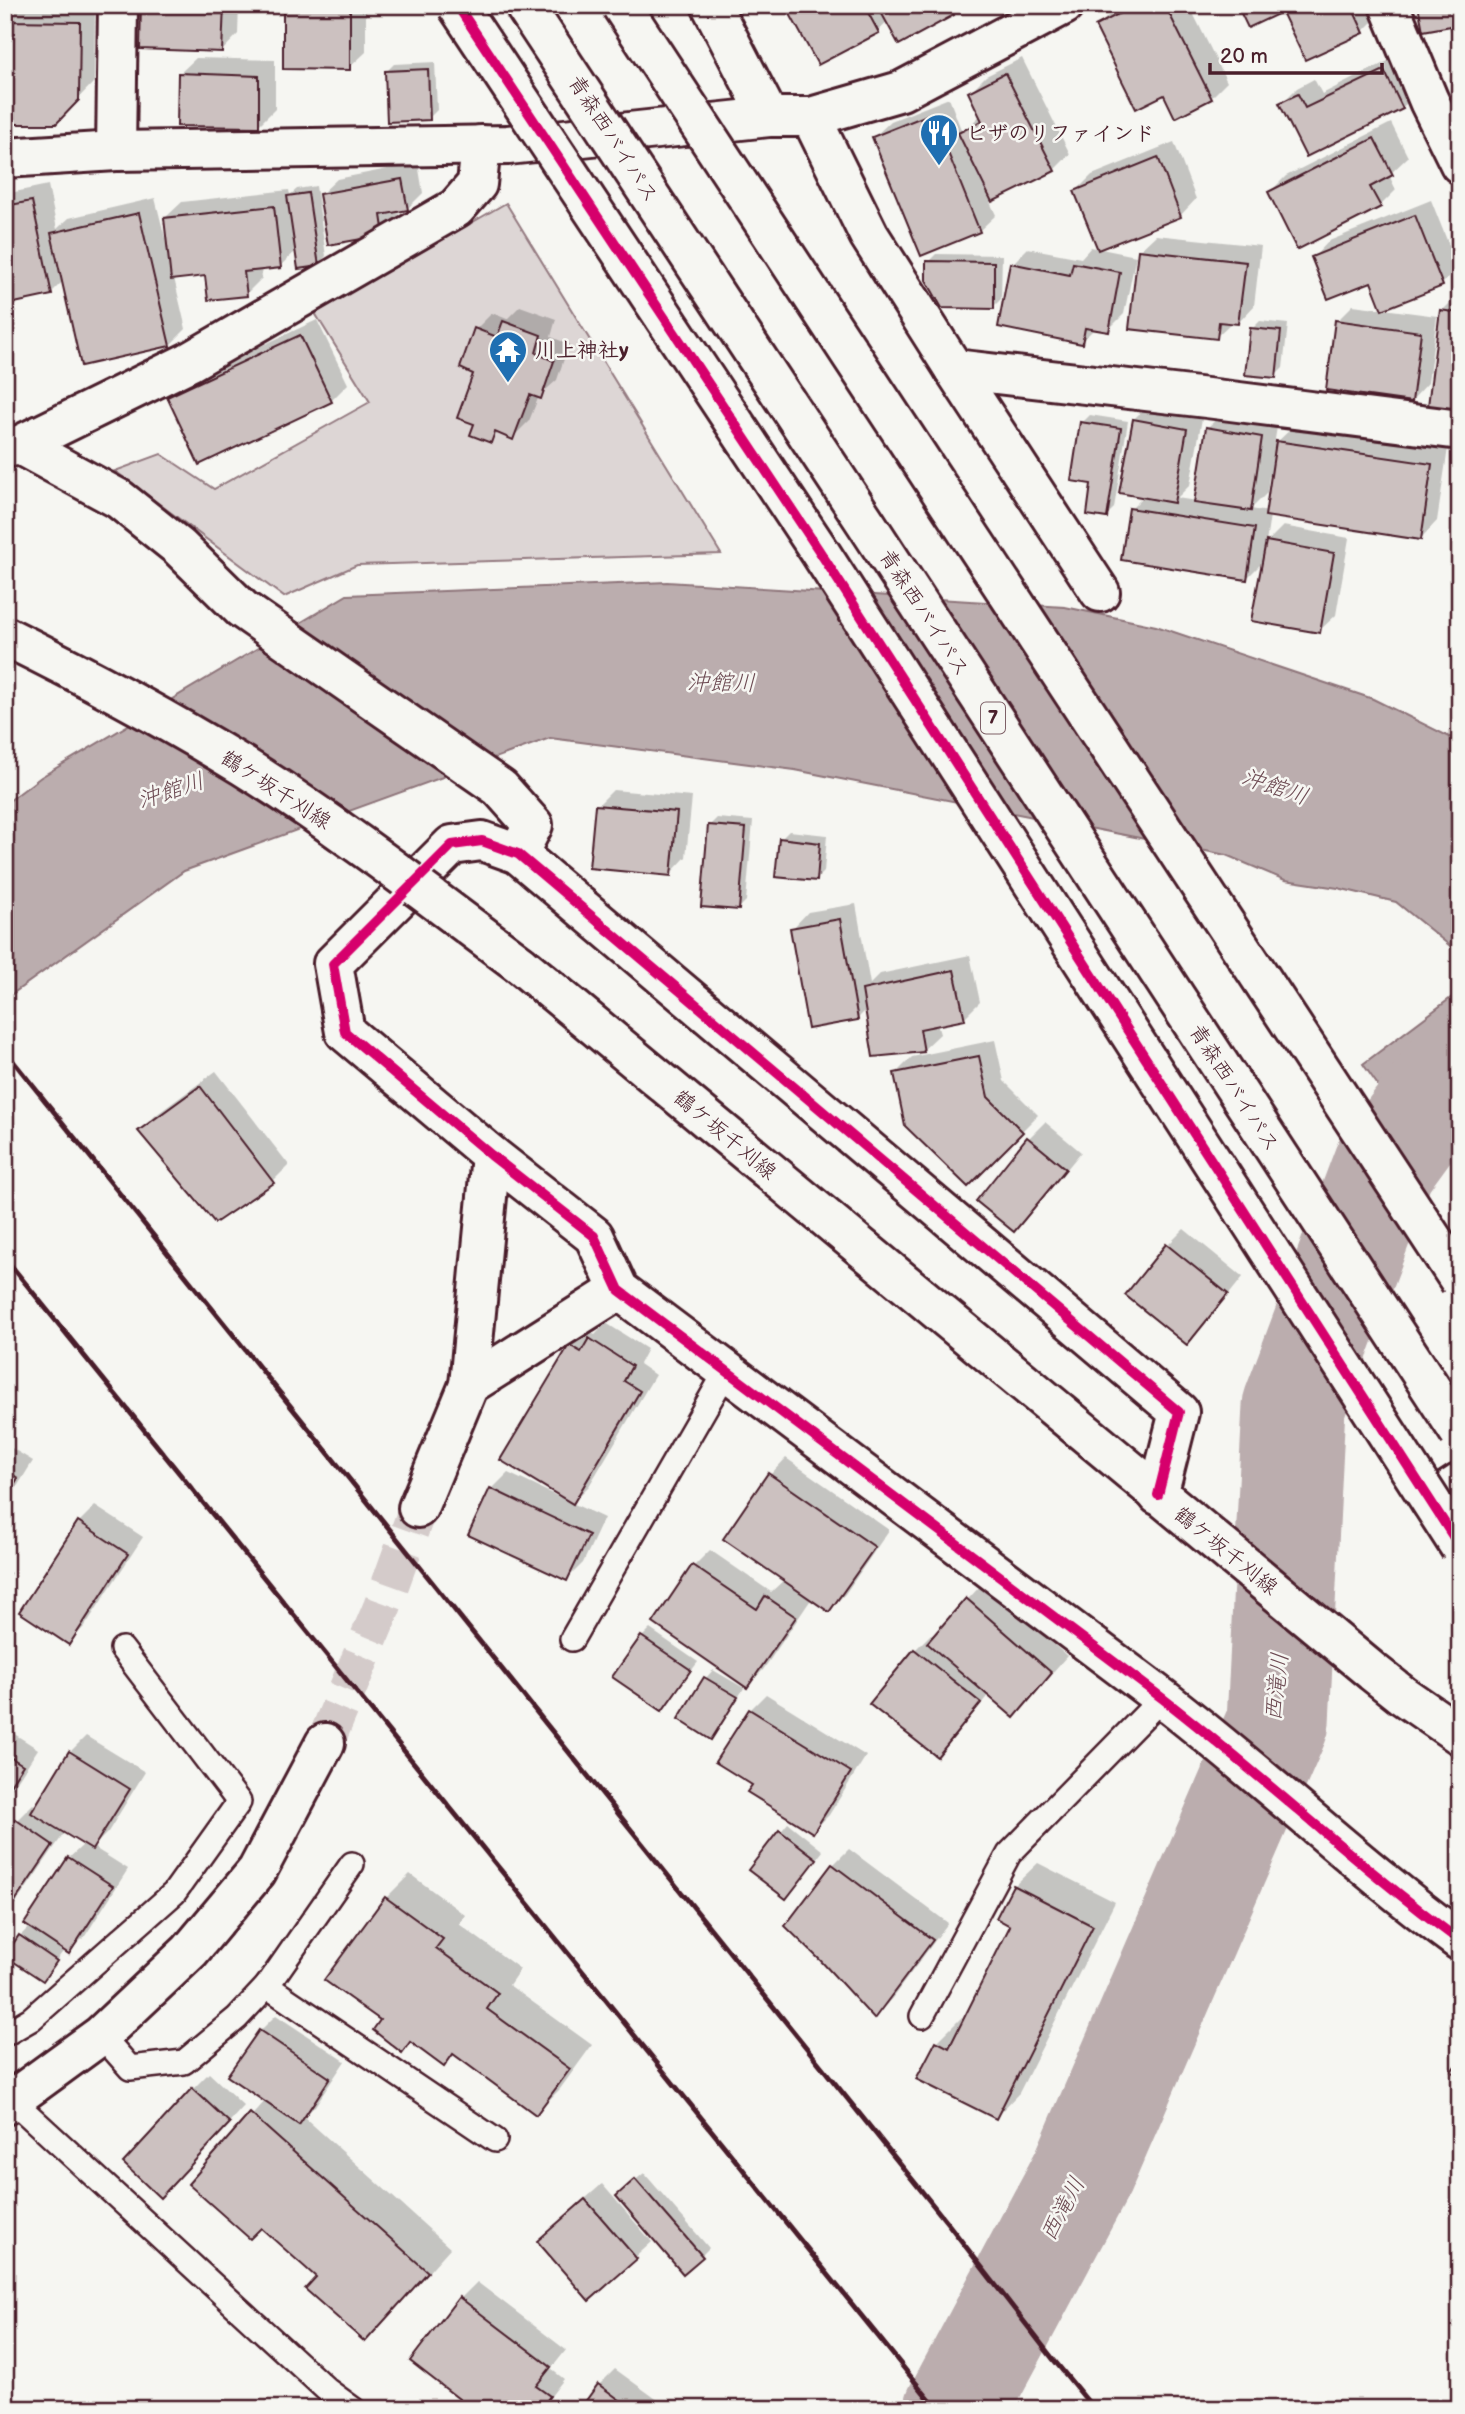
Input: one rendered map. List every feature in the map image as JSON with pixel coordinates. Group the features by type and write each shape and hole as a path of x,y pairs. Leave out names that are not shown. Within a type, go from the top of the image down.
{"main road":[{"path":"116,151 118,5"},
{"path":"457,5 1445,1493 1460,1547"},
{"name":"青森西バイパス","path":"524,5 874,535 1460,1433"},
{"path":"621,5 1460,1281"},
{"path":"711,5 769,117"},
{"path":"5,158 116,151 508,145 769,117 811,117 901,91 1064,5"},
{"path":"1389,5 1429,101 1460,164"},
{"path":"811,117 869,235 1100,592"},
{"path":"13,447 189,362 456,208 477,184 481,145"},
{"path":"954,369 1460,430"},
{"path":"13,447 119,499 179,547 242,609 500,788 533,825 518,854"},
{"name":"鶴ケ坂千刈線","path":"5,636 74,670 243,766 368,851 520,964 1387,1684 1460,1754"},
{"path":"1158,1495 1179,1412 518,854 482,841 452,845 333,964 345,1032 491,1155 594,1236 619,1290 1214,1738 1416,1909 1460,1941"},
{"path":"418,1508 469,1385 491,1155"},
{"path":"469,1385 619,1290"},
{"name":"鶴ケ坂千刈線","path":"1387,1684 1460,1735"},
{"path":"7,2099 101,2035 190,1951 257,1871 325,1743"}],"lane":[{"path":"572,1639 727,1370"},
{"path":"5,2034 41,2010 174,1893 239,1802 122,1649"},
{"path":"922,2016 1009,1854 1162,1698"},
{"path":"101,2035 130,2068 184,2062 237,2018 267,1986 352,1864"},
{"path":"267,1986 495,2140"},
{"path":"7,2099 327,2390 353,2409"}],"shaded area":[{"path":"506,203 721,554 357,565 284,597 115,471 161,454 214,489 370,402 315,313"}],"water":[{"name":"沖館川","path":"667,582 1065,607 1156,626 1373,699 1460,742 1460,954 1396,902 1338,888 1285,880 1226,855 795,770 550,738 184,871 5,999 5,804 41,777 347,595"},
{"path":"1460,991 1460,1121 1429,1158 1363,1064"}],"building":[{"path":"72,5 72,8 5,7"},
{"path":"141,5 224,5 222,52 140,49"},
{"path":"283,5 350,5 350,70 283,69"},
{"path":"785,5 864,5 879,33 818,65"},
{"path":"877,5 949,5 954,15 899,45"},
{"path":"1136,5 1165,5 1212,99 1175,118 1164,95 1136,109 1095,26"},
{"path":"1237,5 1351,5 1364,33 1305,60 1282,12 1248,28"},
{"path":"1418,5 1460,5 1460,40 1454,41 1451,26 1423,31"},
{"path":"5,21 80,22 79,100 56,124 5,124"},
{"path":"428,69 430,120 387,122 385,71"},
{"path":"1384,70 1403,109 1306,157 1279,103 1298,94 1305,108"},
{"path":"178,73 259,76 259,127 177,126"},
{"path":"1005,73 1055,171 992,202 958,133 982,121 968,92"},
{"path":"932,113 980,232 921,256 872,137"},
{"path":"1374,138 1393,175 1370,187 1381,207 1297,250 1268,192"},
{"path":"1158,157 1181,217 1098,250 1074,191"},
{"path":"402,179 408,210 381,215 384,235 328,245 319,194"},
{"path":"308,193 319,266 298,269 287,196"},
{"path":"32,201 52,295 5,305 5,206"},
{"path":"274,206 281,268 244,272 247,296 208,300 205,276 171,280 164,218"},
{"path":"139,213 170,346 81,366 51,233"},
{"path":"1415,215 1443,286 1382,310 1371,282 1328,299 1311,257"},
{"path":"1138,250 1246,262 1238,324 1219,322 1217,339 1129,329"},
{"path":"926,261 994,262 994,309 942,308 926,280"},
{"path":"1010,263 1070,275 1073,263 1120,272 1109,332 1085,328 1082,344 998,327"},
{"path":"1440,310 1460,313 1460,410 1428,406"},
{"path":"1335,320 1421,332 1412,402 1326,390"},
{"name":"川上神社y","path":"503,321 541,335 536,353 554,361 541,399 530,395 513,440 495,432 491,443 470,435 474,424 457,418 473,374 460,368 474,328 497,337"},
{"path":"1250,328 1281,331 1276,378 1245,375"},
{"path":"300,335 332,402 199,465 167,397"},
{"path":"1133,419 1187,429 1174,503 1119,493"},
{"path":"1080,422 1121,428 1107,518 1087,515 1091,484 1071,481"},
{"path":"1206,427 1262,437 1251,511 1194,503"},
{"path":"1276,441 1432,464 1421,540 1265,516"},
{"path":"1129,508 1255,528 1247,580 1121,560"},
{"path":"1266,541 1334,553 1320,633 1251,621"},
{"path":"595,805 677,812 671,876 589,868"},
{"path":"708,825 746,828 739,910 701,907"},
{"path":"779,838 820,843 817,881 775,877"},
{"path":"840,919 858,1020 808,1029 790,928"},
{"path":"954,970 965,1020 920,1029 924,1052 873,1057 862,990"},
{"path":"979,1056 988,1097 1023,1132 968,1187 905,1126 894,1073"},
{"path":"200,1086 274,1183 215,1223 138,1131"},
{"path":"1027,1137 1066,1169 1014,1232 976,1201"},
{"path":"1166,1244 1228,1294 1187,1345 1125,1295"},
{"path":"589,1338 632,1366 624,1381 640,1391 573,1504 500,1460 569,1345 581,1352"},
{"path":"5,1470 18,1478 5,1499"},
{"path":"768,1473 875,1547 829,1612 723,1539"},
{"path":"490,1488 589,1535 567,1581 468,1535"},
{"path":"78,1521 128,1554 69,1645 19,1612"},
{"path":"692,1565 757,1609 765,1596 796,1617 747,1688 653,1623"},
{"path":"966,1598 1052,1673 1014,1718 927,1643"},
{"path":"641,1636 691,1670 662,1711 612,1677"},
{"path":"914,1649 981,1703 937,1757 869,1704"},
{"path":"704,1677 738,1697 711,1740 678,1719"},
{"path":"749,1709 851,1772 813,1833 747,1792 752,1785 715,1762"},
{"path":"69,1751 130,1789 92,1850 31,1813"},
{"path":"5,1754 23,1765 5,1793"},
{"path":"15,1819 53,1845 5,1916 5,1834"},
{"path":"779,1830 817,1859 786,1899 748,1870"},
{"path":"68,1857 113,1886 69,1954 24,1924"},
{"path":"832,1864 933,1940 874,2019 785,1926"},
{"path":"1013,1885 1093,1926 996,2119 916,2079 936,2041 949,2048 1010,1926 996,1918"},
{"path":"385,1897 443,1939 436,1948 498,1993 487,2009 570,2069 536,2115 453,2054 444,2067 410,2042 402,2053 373,2030 380,2020 324,1980"},
{"path":"19,1935 57,1961 43,1981 5,1956"},
{"path":"259,2030 330,2078 299,2125 227,2076"},
{"path":"1460,2060 1460,2078 1451,2071"},
{"path":"192,2088 230,2123 160,2198 123,2163"},
{"path":"250,2113 428,2272 365,2342 305,2289 316,2277 261,2228 250,2239 188,2184"},
{"path":"635,2179 703,2257 683,2274 616,2196"},
{"path":"585,2199 637,2259 589,2301 537,2241"},
{"path":"459,2297 551,2367 536,2386 550,2396 540,2409 472,2409 410,2361"},
{"path":"598,2384 632,2409 580,2409"}],"waterway":[{"name":"西滝川","path":"956,2409 1083,2172 1278,1722 1294,1406 1384,1165 1460,1061"}],"tunnel":[{"path":"325,1743 382,1607 418,1508"}],"railway":[{"path":"5,1051 1094,2409"},
{"path":"5,1258 937,2409"}],"cycle path":[{"path":"457,5 818,549 1460,1547"},
{"path":"1158,1495 1179,1412 518,854 482,841 452,845 333,964 345,1032 491,1155 594,1236 619,1290 1162,1698 1384,1882 1460,1941"}],"place":[{"name":"ピザのリファインド","path":"939,167"},
{"name":"川上神社y","path":"508,384"}]}
